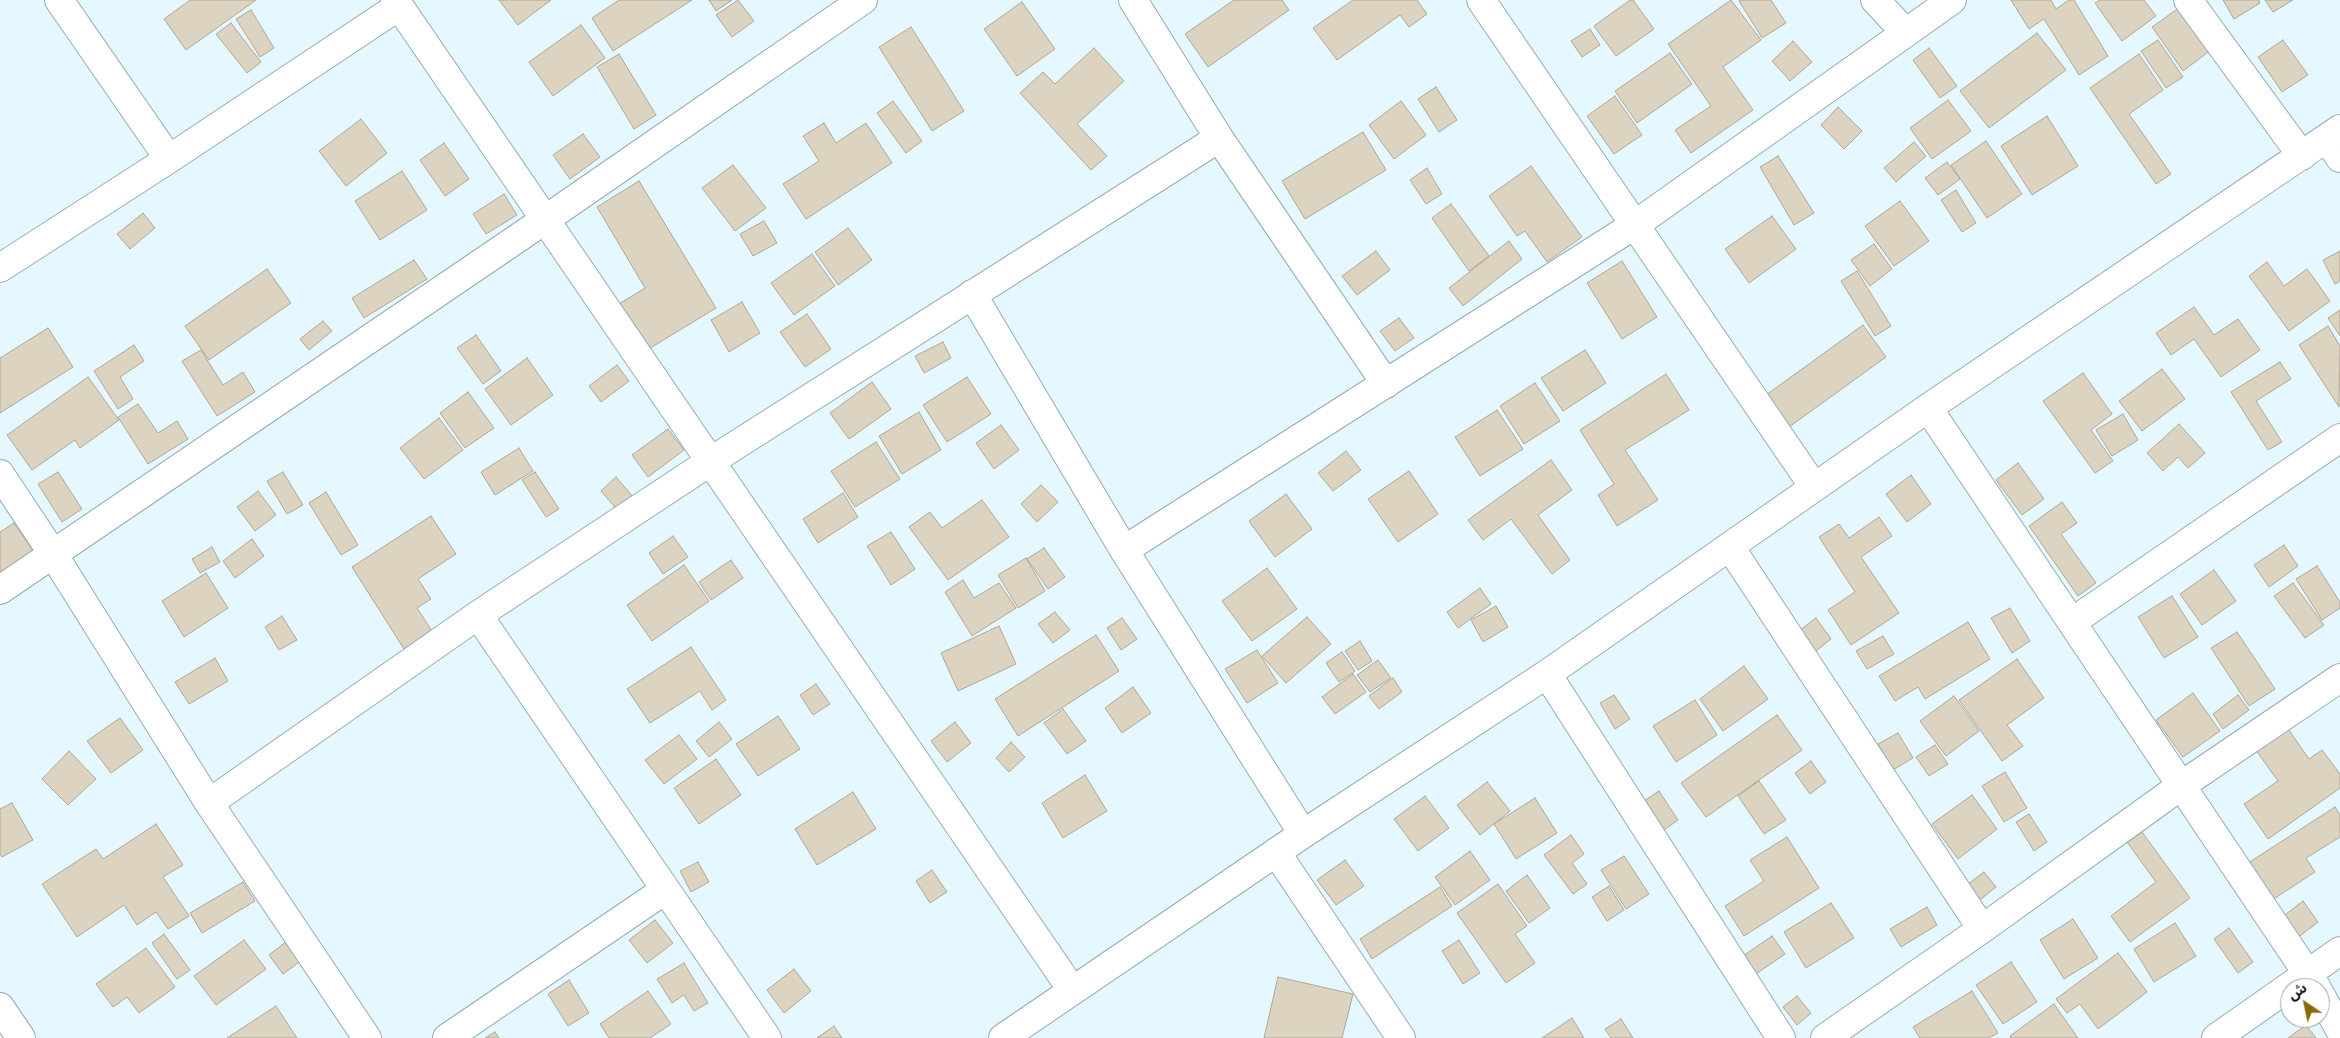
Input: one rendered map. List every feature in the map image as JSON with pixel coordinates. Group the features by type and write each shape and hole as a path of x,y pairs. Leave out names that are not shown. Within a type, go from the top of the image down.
{"street":[{"path":"59,0 169,159"},
{"path":"0,590 546,219 864,0"},
{"path":"1133,0 1220,138 1386,384"},
{"path":"1481,0 1636,224 1814,487"},
{"path":"1876,0 1905,32"},
{"path":"1124,550 1636,224 1952,0"},
{"path":"2188,0 2302,156"},
{"path":"0,268 169,159 397,3 1072,990"},
{"path":"208,803 478,615 711,461 1220,138"},
{"path":"1003,1038 1276,852 1547,674 1928,408 2302,156 2336,142"},
{"path":"972,294 1124,550 1303,834"},
{"path":"1928,408 2310,978"},
{"path":"2072,622 2340,438"},
{"path":"0,474 53,554 208,803 367,1038"},
{"path":"1730,547 1982,929"},
{"path":"478,615 768,1038"},
{"path":"1547,674 1781,1038"},
{"path":"1825,1038 1982,929 2182,785 2340,678"},
{"path":"1276,852 1401,1038"},
{"path":"447,1038 665,890"},
{"path":"2320,978 2340,951"},
{"path":"2216,1038 2280,1004"},
{"path":"0,1007 21,1038"},
{"path":"2330,1012 2340,1030"}],"building":[{"path":"190,0 256,0 186,50 164,19"},
{"path":"499,0 551,0 518,25"},
{"path":"619,0 692,0 613,51 592,18"},
{"path":"709,0 732,0 716,11"},
{"path":"738,0 754,21 732,37 716,15"},
{"path":"1234,0 1282,0 1289,10 1208,67 1185,34"},
{"path":"1353,0 1417,0 1427,14 1409,27 1400,15 1337,60 1313,28"},
{"path":"1630,0 1633,0 1654,29 1616,56 1594,26"},
{"path":"1731,0 1761,40 1723,67 1753,110 1691,153 1675,130 1711,106 1668,44"},
{"path":"1771,0 1786,23 1762,38 1739,1"},
{"path":"2011,0 2051,0 2056,9 2069,0 2074,0 2108,56 2079,75 2044,19 2029,29"},
{"path":"2100,0 2144,0 2156,16 2122,41 2095,3"},
{"path":"2223,0 2259,0 2260,3 2234,19"},
{"path":"2265,0 2293,0 2273,12"},
{"path":"1022,2 1055,49 1017,76 984,29"},
{"path":"2180,7 2211,50 2183,71 2152,27"},
{"path":"251,10 274,48 260,57 236,19"},
{"path":"231,23 261,62 247,73 216,34"},
{"path":"581,25 605,58 553,96 529,62"},
{"path":"911,27 964,111 932,131 879,47"},
{"path":"1590,29 1600,45 1582,57 1571,41"},
{"path":"2037,33 2066,70 1989,128 1960,91"},
{"path":"2158,40 2183,77 2166,88 2141,51"},
{"path":"2283,40 2308,75 2282,92 2258,57"},
{"path":"1793,41 1812,62 1790,81 1772,61"},
{"path":"1094,48 1124,81 1077,124 1107,156 1091,170 1020,93 1043,72 1055,84"},
{"path":"1929,48 1957,86 1940,98 1913,60"},
{"path":"1670,53 1692,84 1637,123 1615,91"},
{"path":"619,54 656,115 634,129 597,67"},
{"path":"2139,54 2163,90 2129,114 2171,174 2156,184 2090,88"},
{"path":"1436,87 1457,120 1439,132 1418,99"},
{"path":"1615,96 1642,135 1614,154 1587,116"},
{"path":"1948,100 1971,131 1932,159 1910,128"},
{"path":"893,101 922,141 906,153 877,113"},
{"path":"1401,101 1426,135 1394,159 1369,125"},
{"path":"1838,107 1862,131 1844,149 1821,125"},
{"path":"2047,116 2078,166 2032,195 2001,146"},
{"path":"361,119 387,153 346,186 319,151"},
{"path":"824,123 836,143 866,123 892,163 806,219 783,184 819,161 803,136"},
{"path":"1363,132 1386,170 1305,219 1282,181"},
{"path":"583,134 600,157 570,179 553,155"},
{"path":"1986,141 2022,194 1987,218 1951,165"},
{"path":"1914,142 1926,156 1896,182 1884,168"},
{"path":"444,143 469,179 445,196 420,160"},
{"path":"1778,156 1814,213 1794,225 1760,167"},
{"path":"1947,162 1960,179 1938,195 1925,178"},
{"path":"733,165 766,208 735,231 702,188"},
{"path":"1531,166 1582,237 1547,262 1525,231 1517,236 1489,196"},
{"path":"1427,168 1442,194 1426,204 1410,180"},
{"path":"402,171 427,210 380,240 355,201"},
{"path":"639,181 716,308 629,361 601,315 645,288 597,207"},
{"path":"1956,190 1976,223 1962,232 1941,200"},
{"path":"504,194 517,215 486,234 473,214"},
{"path":"1900,201 1929,241 1894,266 1865,226"},
{"path":"1451,204 1489,256 1469,271 1432,218"},
{"path":"143,213 155,228 130,249 117,234"},
{"path":"1772,216 1796,249 1749,283 1725,249"},
{"path":"764,221 777,243 753,256 740,234"},
{"path":"848,228 872,260 838,285 815,252"},
{"path":"1509,241 1522,259 1463,306 1449,288"},
{"path":"1874,244 1892,269 1870,286 1851,260"},
{"path":"1376,251 1390,270 1357,295 1342,276"},
{"path":"2340,251 2340,281 2335,284 2323,260"},
{"path":"812,254 835,286 794,315 771,283"},
{"path":"414,260 427,279 364,318 352,298"},
{"path":"1622,261 1657,317 1622,339 1587,283"},
{"path":"2267,262 2284,286 2307,269 2330,301 2289,331 2249,276"},
{"path":"267,269 291,303 209,360 185,326"},
{"path":"1857,271 1891,326 1875,336 1841,281"},
{"path":"742,302 760,333 729,352 711,320"},
{"path":"2194,307 2214,335 2238,319 2260,350 2221,377 2194,339 2171,355 2156,333"},
{"path":"2340,310 2340,336 2328,318"},
{"path":"807,314 831,349 805,367 780,332"},
{"path":"1399,318 1414,338 1395,351 1380,331"},
{"path":"323,321 332,331 309,350 300,339"},
{"path":"1863,325 1886,357 1789,427 1766,395"},
{"path":"2328,326 2340,346 2339,407 2299,345"},
{"path":"48,328 73,367 0,413 0,358"},
{"path":"476,335 501,371 483,384 457,348"},
{"path":"943,342 951,358 924,373 915,356"},
{"path":"134,345 144,361 120,377 133,399 118,409 94,371"},
{"path":"201,350 223,385 243,372 255,392 217,416 182,361"},
{"path":"1585,350 1606,383 1563,411 1541,378"},
{"path":"527,358 553,395 511,425 485,389"},
{"path":"2280,362 2291,379 2256,401 2282,442 2268,450 2231,392"},
{"path":"617,365 629,381 601,402 589,386"},
{"path":"2162,369 2185,399 2142,431 2119,401"},
{"path":"2083,373 2112,414 2091,430 2113,461 2095,473 2043,401"},
{"path":"1666,374 1689,410 1625,450 1658,500 1617,526 1598,495 1614,484 1580,430"},
{"path":"88,377 119,420 80,448 75,440 32,470 7,435"},
{"path":"967,377 991,414 947,442 923,405"},
{"path":"872,382 891,409 849,439 830,413"},
{"path":"1535,383 1560,421 1524,444 1500,406"},
{"path":"468,392 494,428 465,448 440,413"},
{"path":"138,404 158,433 177,421 188,439 148,464 118,417"},
{"path":"1497,410 1523,449 1480,476 1455,437"},
{"path":"919,412 941,450 902,474 879,436"},
{"path":"2123,414 2138,440 2112,456 2096,430"},
{"path":"439,418 463,450 424,479 400,448"},
{"path":"2179,424 2205,453 2188,468 2178,457 2163,471 2147,453"},
{"path":"1001,425 1019,450 994,469 976,443"},
{"path":"668,429 684,450 648,477 632,455"},
{"path":"876,442 900,479 855,507 831,471"},
{"path":"519,448 533,471 495,495 481,472"},
{"path":"1346,451 1361,470 1333,491 1318,473"},
{"path":"1551,460 1572,490 1538,515 1570,560 1552,574 1511,519 1483,540 1468,520"},
{"path":"2018,463 2044,499 2022,515 1996,480"},
{"path":"1409,471 1438,514 1398,542 1368,499"},
{"path":"58,472 82,509 62,522 38,484"},
{"path":"283,472 303,505 287,514 267,481"},
{"path":"535,472 559,509 546,517 522,480"},
{"path":"1911,475 1931,504 1907,522 1886,494"},
{"path":"616,477 635,499 620,513 601,491"},
{"path":"1041,485 1058,502 1037,522 1021,504"},
{"path":"258,491 276,515 255,531 237,507"},
{"path":"326,492 358,545 341,555 309,503"},
{"path":"843,493 858,517 818,543 803,519"},
{"path":"1286,494 1312,529 1275,557 1249,521"},
{"path":"982,500 1009,537 948,580 909,527 930,512 942,528"},
{"path":"2062,502 2077,523 2061,534 2096,583 2078,596 2029,526"},
{"path":"431,516 456,554 418,579 431,599 417,608 432,631 404,649 352,567"},
{"path":"1879,517 1892,536 1861,557 1899,613 1851,645 1828,610 1855,592 1819,537 1839,524 1849,538"},
{"path":"14,523 36,555 0,579 0,532"},
{"path":"891,532 915,569 891,585 867,546"},
{"path":"673,536 688,557 663,574 649,553"},
{"path":"252,539 264,556 235,578 223,561"},
{"path":"2284,545 2298,566 2269,587 2254,565"},
{"path":"212,547 220,562 200,573 192,559"},
{"path":"1044,548 1065,577 1048,589 1027,559"},
{"path":"1026,558 1045,591 1018,608 998,575"},
{"path":"731,560 743,578 711,600 699,582"},
{"path":"684,565 709,601 652,641 627,605"},
{"path":"2317,566 2340,602 2340,608 2322,620 2296,579"},
{"path":"1267,568 1297,609 1252,641 1222,601"},
{"path":"2214,570 2236,601 2202,625 2180,594"},
{"path":"206,573 228,608 184,637 162,601"},
{"path":"963,580 974,598 999,583 1016,608 972,636 945,592"},
{"path":"2293,583 2324,625 2305,638 2274,596"},
{"path":"1480,588 1491,604 1458,628 1447,612"},
{"path":"2172,596 2198,637 2164,658 2138,617"},
{"path":"1496,606 1508,627 1483,642 1471,620"},
{"path":"2010,608 2030,641 2012,653 1991,618"},
{"path":"1055,612 1070,630 1053,643 1038,624"},
{"path":"282,616 297,640 279,650 265,627"},
{"path":"1307,617 1331,644 1286,683 1262,656"},
{"path":"1122,618 1137,639 1121,650 1107,628"},
{"path":"1816,618 1831,639 1816,651 1800,630"},
{"path":"1968,622 1990,659 1925,699 1918,687 1895,701 1879,676"},
{"path":"999,626 1016,664 958,691 941,653"},
{"path":"2237,632 2275,689 2249,706 2211,648"},
{"path":"1096,635 1119,671 1018,736 995,699"},
{"path":"1883,636 1894,654 1867,669 1856,651"},
{"path":"1360,641 1372,661 1358,670 1345,651"},
{"path":"691,647 726,700 712,710 700,691 650,723 627,689"},
{"path":"1257,650 1278,683 1247,703 1225,669"},
{"path":"1342,652 1355,671 1339,682 1326,663"},
{"path":"215,658 228,681 189,704 175,682"},
{"path":"2017,659 2044,698 2007,725 2023,746 2002,761 1959,700"},
{"path":"1378,660 1391,678 1370,692 1357,675"},
{"path":"1744,666 1768,699 1723,731 1700,699"},
{"path":"1353,674 1366,692 1335,714 1322,697"},
{"path":"1393,678 1402,692 1379,709 1369,696"},
{"path":"816,684 830,704 813,715 800,695"},
{"path":"1133,687 1151,713 1122,733 1105,708"},
{"path":"2193,693 2220,731 2183,757 2156,720"},
{"path":"1614,695 1630,719 1615,729 1600,703"},
{"path":"2238,695 2249,710 2223,729 2213,714"},
{"path":"1954,696 1979,731 1946,756 1920,721"},
{"path":"1695,700 1717,735 1676,762 1653,726"},
{"path":"1063,709 1086,741 1067,754 1044,723"},
{"path":"1777,715 1802,750 1706,817 1681,783"},
{"path":"778,716 800,749 758,776 736,744"},
{"path":"120,718 143,750 111,773 87,741"},
{"path":"719,722 732,739 709,757 696,741"},
{"path":"955,722 971,743 947,762 931,741"},
{"path":"2286,726 2309,759 2322,750 2340,774 2340,788 2268,839 2244,804 2278,781 2255,749"},
{"path":"1898,733 1913,758 1893,770 1878,744"},
{"path":"679,735 697,759 664,784 645,760"},
{"path":"1011,742 1025,757 1009,772 996,758"},
{"path":"1935,745 1948,764 1929,776 1916,757"},
{"path":"69,751 96,779 68,805 42,779"},
{"path":"716,759 741,795 699,824 674,788"},
{"path":"1811,761 1826,782 1810,794 1795,773"},
{"path":"2005,772 2027,808 2004,822 1982,786"},
{"path":"1085,775 1107,811 1063,838 1042,803"},
{"path":"1759,781 1786,820 1764,834 1738,796"},
{"path":"1487,782 1510,811 1480,835 1457,805"},
{"path":"1659,791 1678,820 1661,832 1641,803"},
{"path":"853,792 876,829 817,865 795,829"},
{"path":"1972,795 1997,829 1958,859 1932,824"},
{"path":"1425,796 1449,828 1418,851 1394,819"},
{"path":"1535,798 1557,833 1516,859 1494,824"},
{"path":"12,803 33,840 2,857 0,854 0,809"},
{"path":"2335,807 2340,815 2340,837 2306,858 2315,872 2269,902 2245,865"},
{"path":"2029,814 2047,842 2034,851 2016,822"},
{"path":"156,824 183,865 163,877 189,916 168,929 156,912 137,925 124,905 77,937 42,884 96,849 103,859"},
{"path":"2142,832 2190,898 2130,942 2111,916 2156,882 2127,842"},
{"path":"1571,835 1584,854 1572,863 1587,884 1573,894 1544,855"},
{"path":"1787,837 1819,888 1744,936 1725,906 1764,881 1750,860"},
{"path":"1470,851 1490,880 1455,905 1435,877"},
{"path":"1624,856 1649,894 1626,909 1601,870"},
{"path":"1345,860 1364,886 1336,905 1317,880"},
{"path":"698,862 709,882 691,892 680,871"},
{"path":"932,870 947,892 930,903 916,881"},
{"path":"1984,872 1996,887 1975,904 1963,888"},
{"path":"1527,875 1550,908 1529,923 1506,891"},
{"path":"243,882 255,901 202,933 190,913"},
{"path":"1498,884 1527,926 1515,934 1535,963 1506,983 1457,913"},
{"path":"1609,886 1624,910 1607,921 1592,897"},
{"path":"1440,887 1452,906 1372,959 1360,939"},
{"path":"2303,901 2318,922 2296,939 2281,918"},
{"path":"1831,903 1854,938 1806,968 1784,932"},
{"path":"1927,907 1937,925 1901,947 1890,929"},
{"path":"2073,919 2098,958 2064,979 2040,940"},
{"path":"655,920 673,943 647,963 629,940"},
{"path":"2175,923 2196,956 2154,982 2134,949"},
{"path":"2229,928 2253,962 2238,973 2214,939"},
{"path":"164,934 190,970 177,979 152,943"},
{"path":"1772,936 1785,954 1756,974 1743,956"},
{"path":"244,940 266,969 216,1005 194,976"},
{"path":"1459,940 1480,973 1463,984 1442,951"},
{"path":"287,941 302,960 283,974 269,955"},
{"path":"146,948 175,987 139,1013 127,997 113,1007 96,984"},
{"path":"2118,953 2147,992 2098,1029 2080,1004 2067,1013 2056,999"},
{"path":"2011,962 2037,1002 2003,1024 1976,985"},
{"path":"684,963 708,1003 694,1011 684,995 672,1003 657,979"},
{"path":"794,969 811,991 784,1013 767,990"},
{"path":"1278,977 1353,994 1342,1038 1264,1038"},
{"path":"569,980 589,1013 568,1026 548,994"},
{"path":"648,991 671,1024 650,1038 609,1038 600,1024"},
{"path":"1972,991 1998,1033 1989,1038 1920,1038 1913,1027"},
{"path":"1797,996 1811,1013 1797,1025 1783,1007"},
{"path":"2054,1004 2078,1038 2011,1038 2010,1036"},
{"path":"276,1006 297,1038 227,1038"},
{"path":"1572,1018 1584,1038 1542,1038"},
{"path":"1621,1019 1633,1038 1611,1038 1605,1029"},
{"path":"834,1026 842,1038 817,1038"},
{"path":"2302,1028 2308,1028 2316,1038 2288,1038"},
{"path":"495,1032 499,1038 485,1038"}]}
